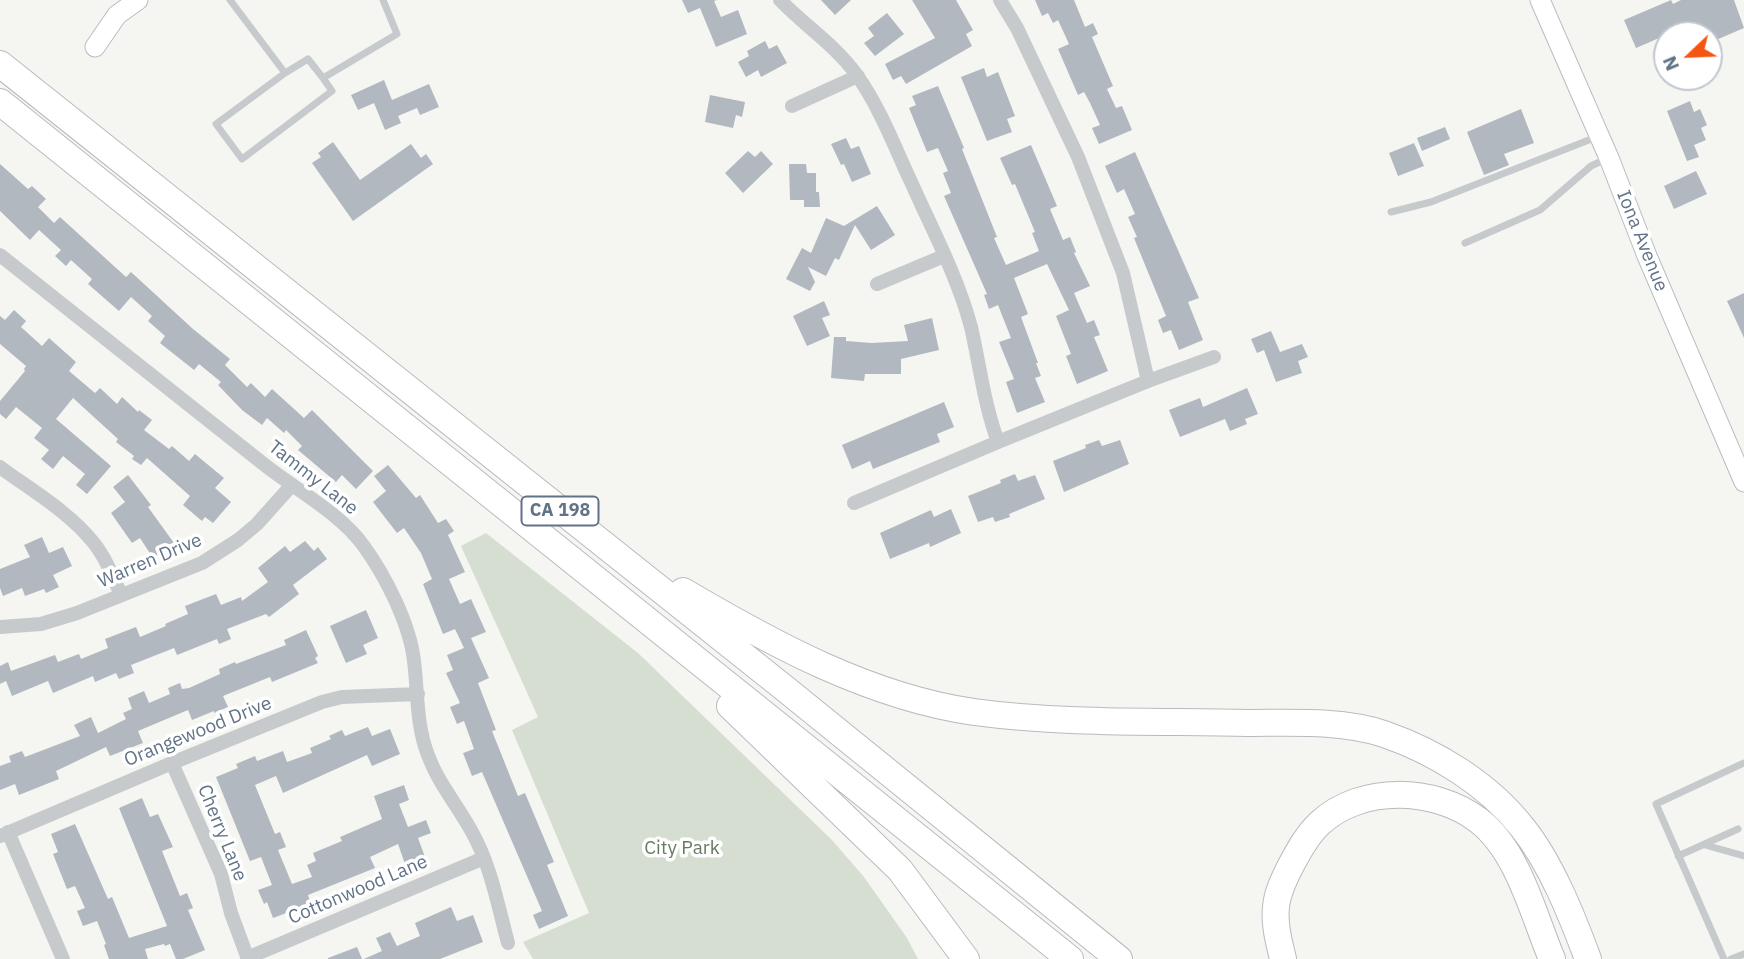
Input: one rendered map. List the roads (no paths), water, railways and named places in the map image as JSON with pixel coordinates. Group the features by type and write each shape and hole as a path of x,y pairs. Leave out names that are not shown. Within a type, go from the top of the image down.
{"highway":[{"name":"CA 198","path":"0,64 783,687 1119,959"},
{"name":"CA 198","path":"0,102 1070,959"},
{"path":"599,543 745,626 836,671 911,698 973,712 1020,716 1340,724 1382,733 1416,747 1447,763 1494,796 1523,828 1545,863 1588,959"},
{"path":"668,637 715,692 900,870 966,959"},
{"path":"1283,959 1277,935 1276,905 1283,880 1298,850 1320,822 1348,806 1383,795 1421,796 1447,803 1478,820 1500,842 1513,863 1552,959"},
{"name":"CA 198","path":"1093,938 1125,959"}],"street":[{"path":"95,47 117,15 138,0"},
{"path":"780,0 825,40 858,76 878,113 960,293 971,328 988,415 998,442"},
{"path":"1000,0 1079,157 1123,273 1148,381"},
{"name":"Iona Avenue","path":"1540,0 1600,136 1647,256 1744,482"},
{"path":"792,106 858,76"},
{"name":"Tammy Lane","path":"0,255 291,486 344,524 362,544 376,565 405,626 414,656 420,726 427,752 437,776 473,833 484,858 508,943"},
{"path":"877,284 944,256"},
{"path":"854,503 1148,381 1214,357"},
{"path":"0,467 70,519 93,542 107,563 121,595"},
{"name":"Warren Drive","path":"0,627 41,624 77,613 202,563 257,524 291,486"},
{"name":"Orangewood Drive","path":"4,834 322,702 342,697 418,694"},
{"name":"Cherry Lane","path":"172,763 221,874 247,958"},
{"path":"4,834 63,959"},
{"name":"Cottonwood Lane","path":"247,958 484,858"}],"lane":[{"path":"230,0 285,73"},
{"path":"323,78 397,34 383,0"},
{"path":"308,59 332,91 242,159 216,124 285,73 308,59"},
{"path":"1391,212 1432,202 1600,136"},
{"path":"1465,243 1540,210 1591,166 1609,158"},
{"path":"1724,959 1656,804 1744,763"},
{"path":"1678,856 1738,829"},
{"path":"1704,844 1744,856"},
{"path":"1731,959 1744,954"}],"park label":[{"name":"City Park","path":"682,849"}]}
